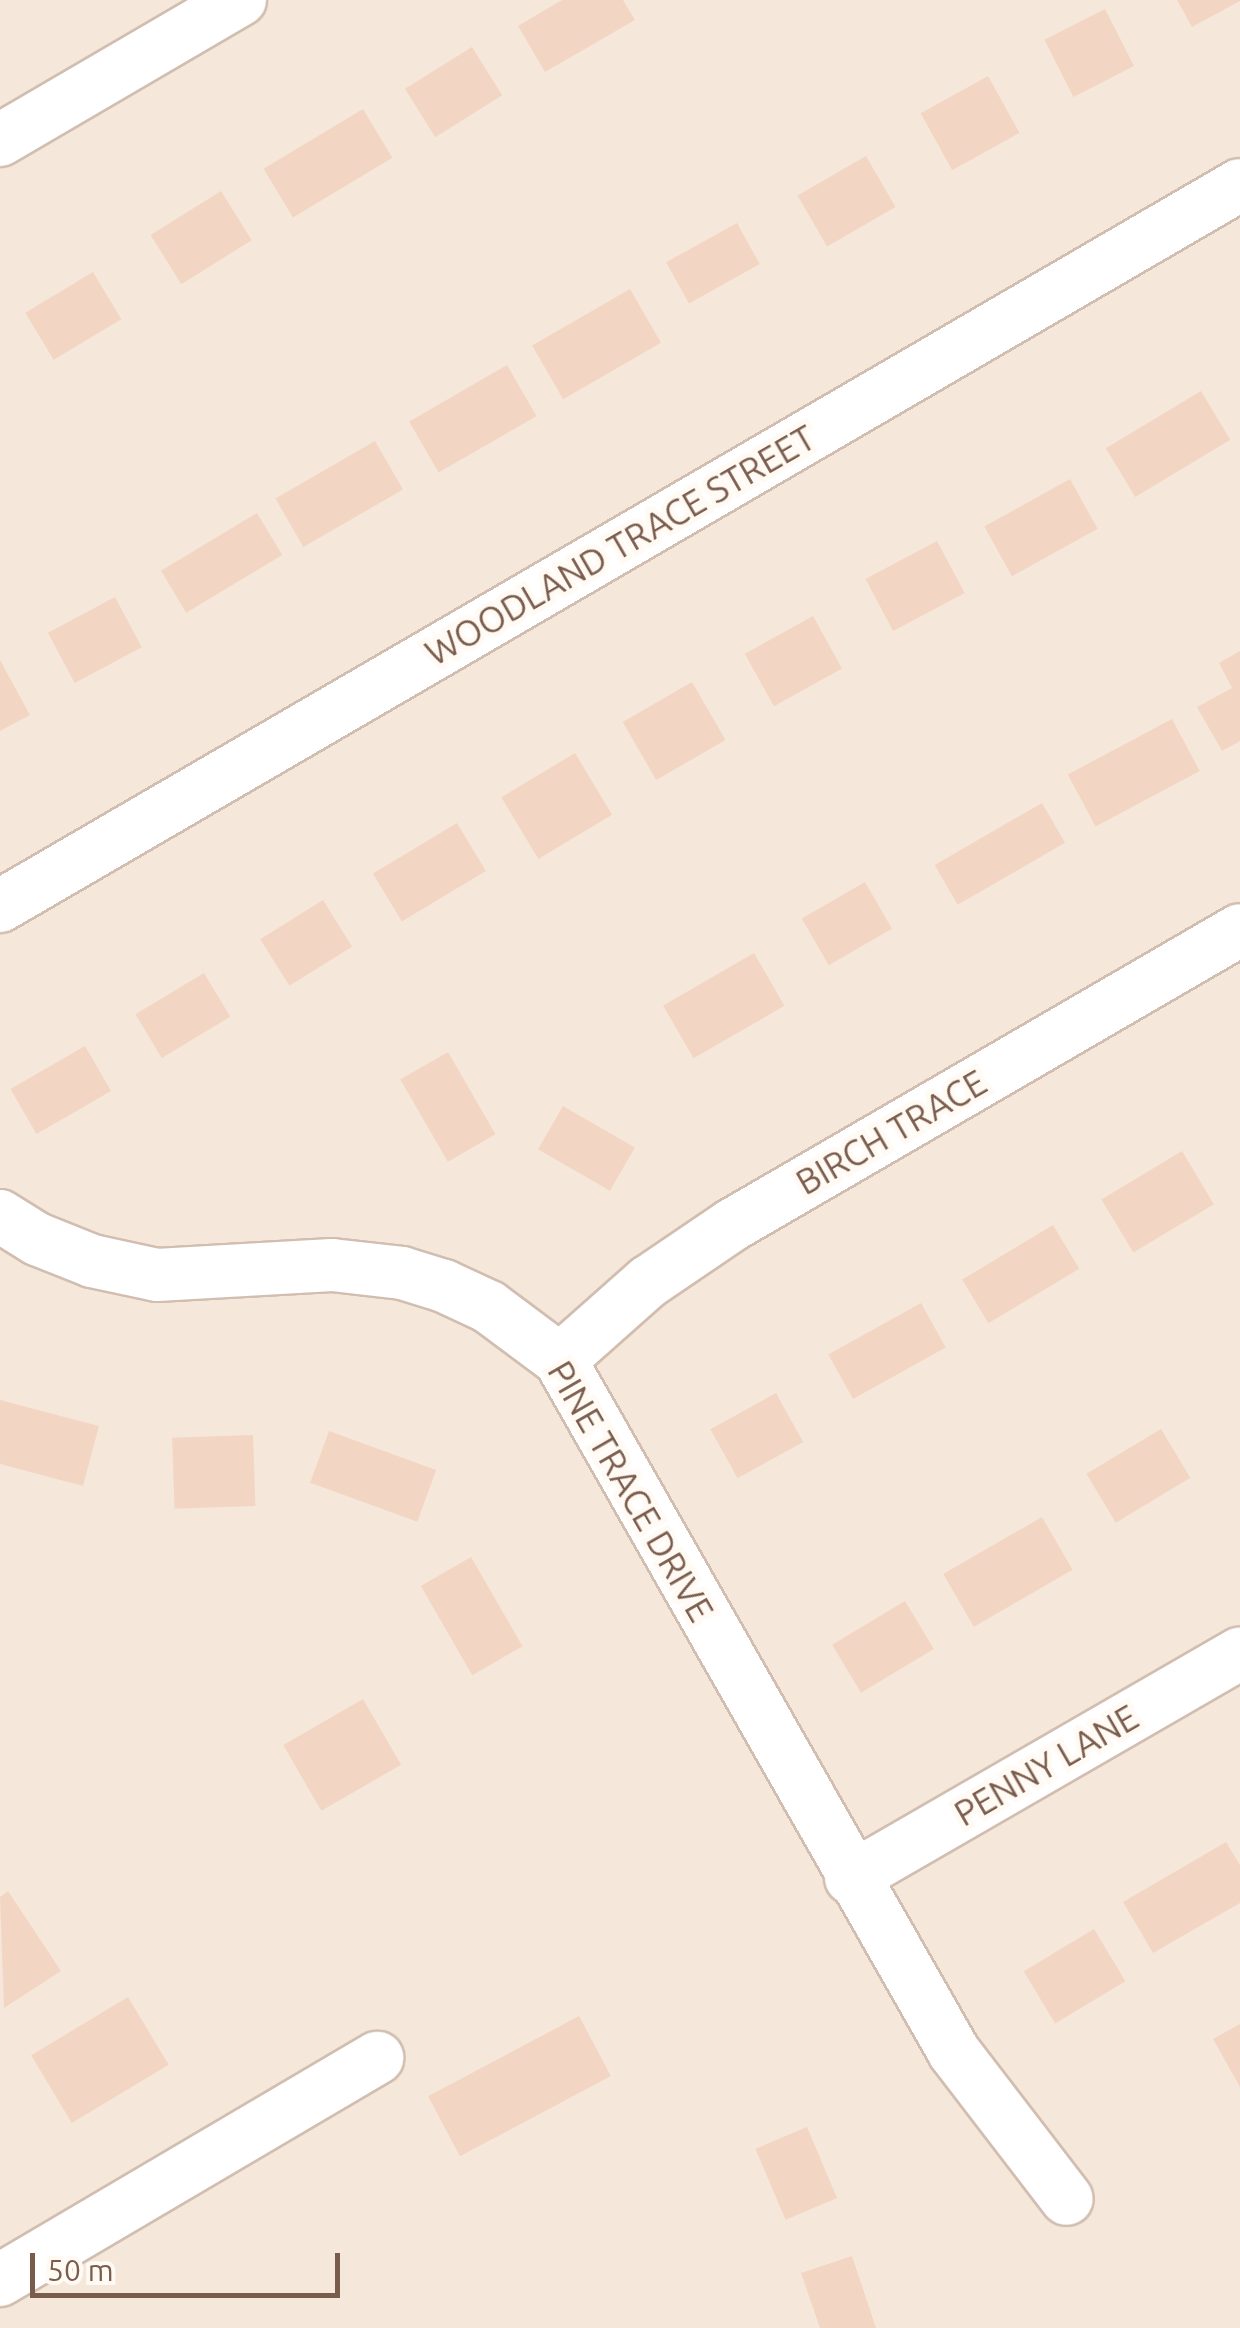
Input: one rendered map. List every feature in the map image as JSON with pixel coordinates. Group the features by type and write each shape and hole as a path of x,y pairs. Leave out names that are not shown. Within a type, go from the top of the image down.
{"street":[{"path":"0,140 240,0"},
{"name":"WOODLAND TRACE STREET","path":"0,906 1240,185"},
{"name":"BIRCH TRACE","path":"560,1360 648,1282 732,1226 1240,930"},
{"name":"PINE TRACE DRIVE","path":"0,1216 37,1240 92,1262 157,1275 332,1265 402,1273 444,1286 489,1307 560,1360 851,1878 954,2052 1067,2199"},
{"name":"PENNY LANE","path":"851,1878 1240,1652"},
{"path":"0,2280 377,2058"}],"shaded area":[{"path":"0,0 1240,0 1240,2328 0,2328"}],"building":[{"path":"562,0 623,0 635,20 545,72 518,26"},
{"path":"1177,0 1240,0 1240,1 1192,27"},
{"path":"1105,9 1134,66 1073,97 1044,40"},
{"path":"472,47 502,95 435,137 405,89"},
{"path":"988,76 1020,133 952,170 921,113"},
{"path":"363,109 392,158 293,218 264,169"},
{"path":"866,156 896,207 827,247 798,196"},
{"path":"221,191 252,240 181,284 151,235"},
{"path":"737,223 760,264 689,303 666,262"},
{"path":"93,272 121,319 54,360 25,313"},
{"path":"630,289 661,343 563,399 532,346"},
{"path":"507,365 536,416 439,473 409,422"},
{"path":"1201,391 1230,440 1135,497 1106,448"},
{"path":"375,441 403,489 303,547 275,498"},
{"path":"1070,479 1098,529 1012,576 984,527"},
{"path":"257,513 282,555 186,613 161,571"},
{"path":"937,541 965,593 893,631 865,579"},
{"path":"115,597 142,647 75,683 48,633"},
{"path":"813,616 842,668 774,706 745,654"},
{"path":"1240,651 1240,741 1222,751 1197,707 1232,688 1219,663"},
{"path":"0,660 30,715 0,731"},
{"path":"692,682 726,740 656,780 623,722"},
{"path":"1172,719 1200,771 1096,826 1068,774"},
{"path":"575,753 612,815 538,859 501,797"},
{"path":"1042,803 1065,843 958,905 935,865"},
{"path":"457,823 486,871 402,921 373,873"},
{"path":"865,882 892,929 829,965 802,918"},
{"path":"323,900 352,947 289,986 260,939"},
{"path":"754,953 784,1006 694,1058 663,1006"},
{"path":"204,973 230,1017 162,1058 135,1014"},
{"path":"85,1046 111,1091 37,1134 11,1089"},
{"path":"448,1052 496,1134 448,1162 400,1080"},
{"path":"563,1106 635,1148 610,1191 538,1149"},
{"path":"1182,1151 1214,1204 1133,1253 1101,1199"},
{"path":"1053,1225 1079,1269 988,1323 962,1280"},
{"path":"921,1303 946,1348 853,1399 828,1354"},
{"path":"776,1393 803,1442 738,1478 710,1429"},
{"path":"0,1400 99,1426 83,1486 0,1464"},
{"path":"1161,1429 1190,1478 1116,1523 1086,1474"},
{"path":"329,1431 436,1470 417,1522 310,1483"},
{"path":"253,1435 255,1506 175,1509 172,1438"},
{"path":"1042,1517 1072,1570 974,1627 943,1574"},
{"path":"471,1557 522,1646 472,1675 421,1586"},
{"path":"905,1601 934,1649 861,1693 832,1645"},
{"path":"363,1699 401,1765 321,1811 283,1745"},
{"path":"1226,1842 1240,1865 1240,1903 1153,1953 1123,1902"},
{"path":"8,1891 61,1971 4,2008 0,1897"},
{"path":"1094,1929 1125,1981 1055,2024 1024,1971"},
{"path":"128,1997 169,2065 72,2123 31,2055"},
{"path":"579,2016 611,2076 460,2156 428,2096"},
{"path":"1240,2024 1240,2087 1213,2039"},
{"path":"807,2127 837,2198 786,2220 755,2149"},
{"path":"852,2256 876,2328 820,2328 801,2273"}]}
